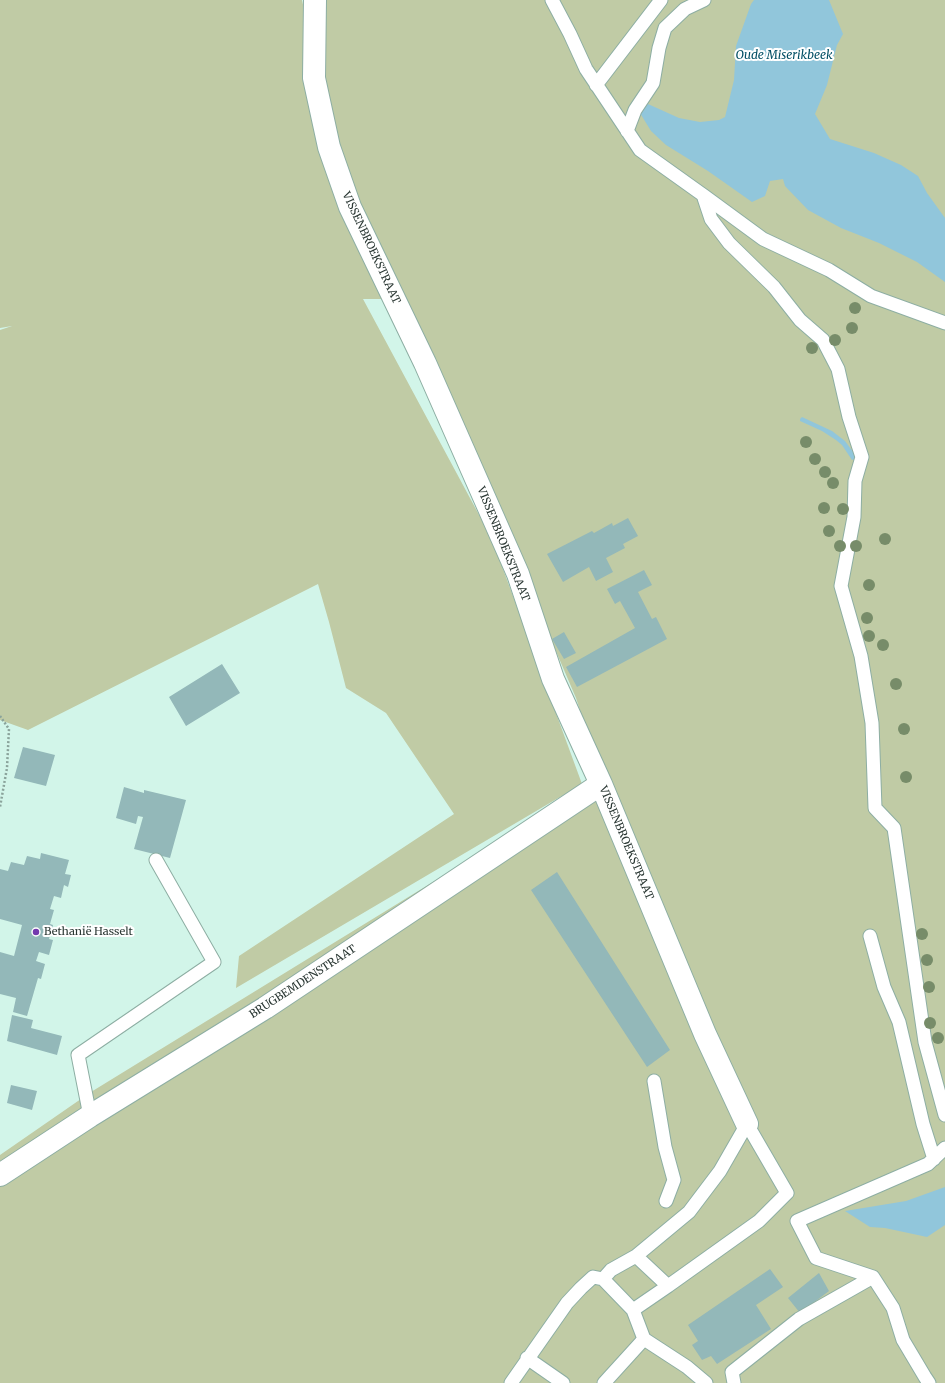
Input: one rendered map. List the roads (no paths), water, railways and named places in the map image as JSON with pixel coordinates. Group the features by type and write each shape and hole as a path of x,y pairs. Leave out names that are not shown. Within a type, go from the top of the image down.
{"street":[{"name":"VISSENBROEKSTRAAT","path":"315,0 314,78 329,147 350,207 425,363 518,574 553,679 601,784 705,1034 747,1124"},
{"name":"BRUGBEMDENSTRAAT","path":"0,1175 90,1116 265,1008 601,784"}],"lane":[{"path":"552,0 570,34 586,70 640,150 764,239 829,270 871,296 945,323"},
{"path":"596,85 661,0"},
{"path":"627,131 635,110 653,83 659,48 665,28 685,9 704,0"},
{"path":"703,195 711,219 729,243 774,287 800,320 823,340 838,369 849,417 862,457 855,482 854,517 841,586 861,656 872,723 875,808 894,828 925,1042 945,1115"},
{"path":"90,1116 78,1055 214,962 156,860"},
{"path":"870,936 884,987 899,1022 923,1124 934,1159"},
{"path":"654,1081 665,1147 674,1180 666,1202"},
{"path":"603,1278 610,1270 636,1256 689,1212 720,1172 747,1124"},
{"path":"633,1310 759,1221 787,1193 747,1124"},
{"path":"930,1383 925,1378 902,1340 893,1308 873,1277 816,1258 797,1220 928,1164 945,1148"},
{"path":"636,1256 668,1286"},
{"path":"511,1383 566,1303 593,1277 603,1278 633,1310 644,1339 687,1367 706,1383"},
{"path":"734,1383 732,1372 799,1319 873,1277"},
{"path":"604,1383 644,1339"},
{"path":"527,1358 563,1383"}],"water":[{"name":"Oude Miserikbeek","path":"754,0 829,0 843,34 837,45 827,85 815,114 830,139 874,153 901,165 918,176 927,193 945,218 945,282 917,262 879,243 841,228 808,210 785,186 783,179 770,181 765,196 752,202 708,171 666,145 651,131 640,113 648,104 679,118 700,122 719,120 725,117 734,80 736,46 751,4"},
{"path":"802,417 832,431 845,441 856,456 855,459 852,460 842,445 836,440 822,431 800,421"},
{"path":"945,1187 945,1225 927,1237 885,1228 870,1227 845,1211 906,1201"}],"place":[{"name":"Bethanië Hasselt","path":"36,932"}]}
